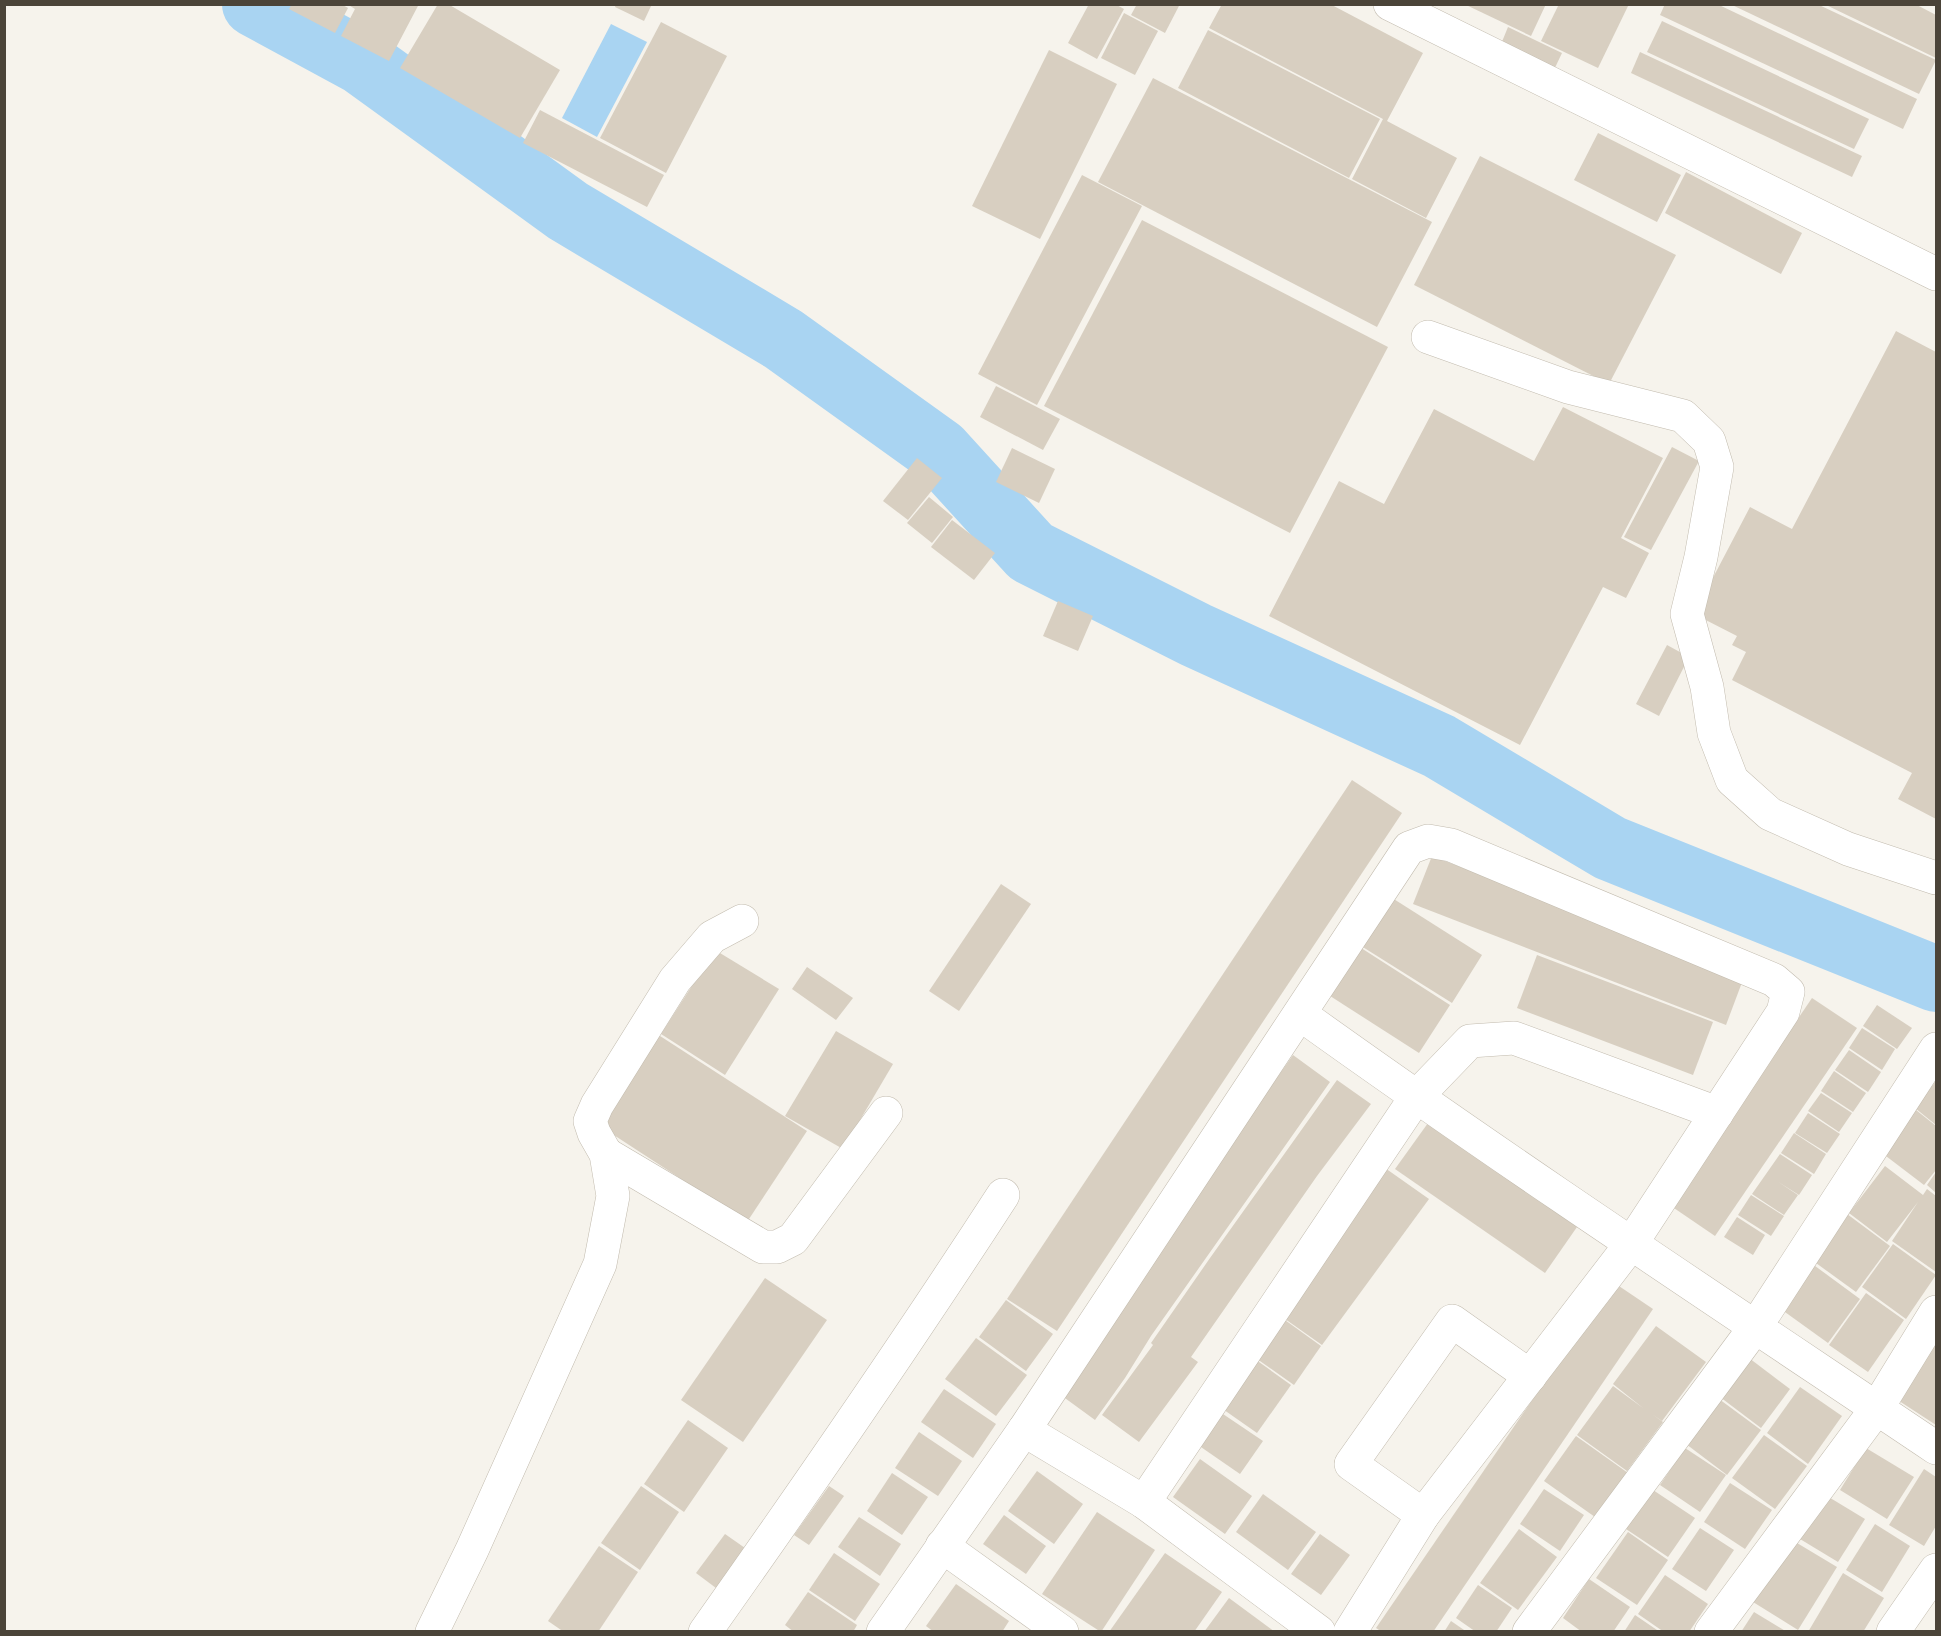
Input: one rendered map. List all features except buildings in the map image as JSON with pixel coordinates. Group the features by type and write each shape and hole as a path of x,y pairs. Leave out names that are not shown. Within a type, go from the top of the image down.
{"street":[{"path":"1390,4 1936,274"},
{"path":"1428,337 1568,387 1683,416 1709,441 1717,467 1701,557 1687,614 1707,687 1714,733 1732,780 1770,814 1848,849 1936,878"},
{"path":"883,1632 1024,1430 1409,848 1428,842 1451,844 1774,980 1788,992 1783,1012 1630,1244 1423,1515 1350,1632"},
{"path":"432,1632 472,1550 600,1264 613,1196 606,1154 594,1133 590,1120 597,1105 675,980 712,937 742,921"},
{"path":"1300,1014 1630,1244 1936,1448"},
{"path":"1144,1502 1416,1097 1470,1041 1514,1038 1717,1113"},
{"path":"1529,1632 1756,1326 1936,1049"},
{"path":"606,1154 763,1247 777,1247 793,1239 886,1113"},
{"path":"705,1632 819,1470 1003,1195"},
{"path":"1711,1632 1877,1408 1936,1312"},
{"path":"1423,1515 1351,1464 1452,1321 1530,1376"},
{"path":"1024,1430 1144,1502 1319,1632"},
{"path":"942,1546 1062,1632"},
{"path":"1905,1628 1936,1570"}],"water":[{"path":"611,24 647,42 597,137 562,118"}],"waterway":[{"path":"255,4 362,62 568,211 783,339 939,451 1031,552 1196,635 1439,746 1610,848 1936,979"}]}
